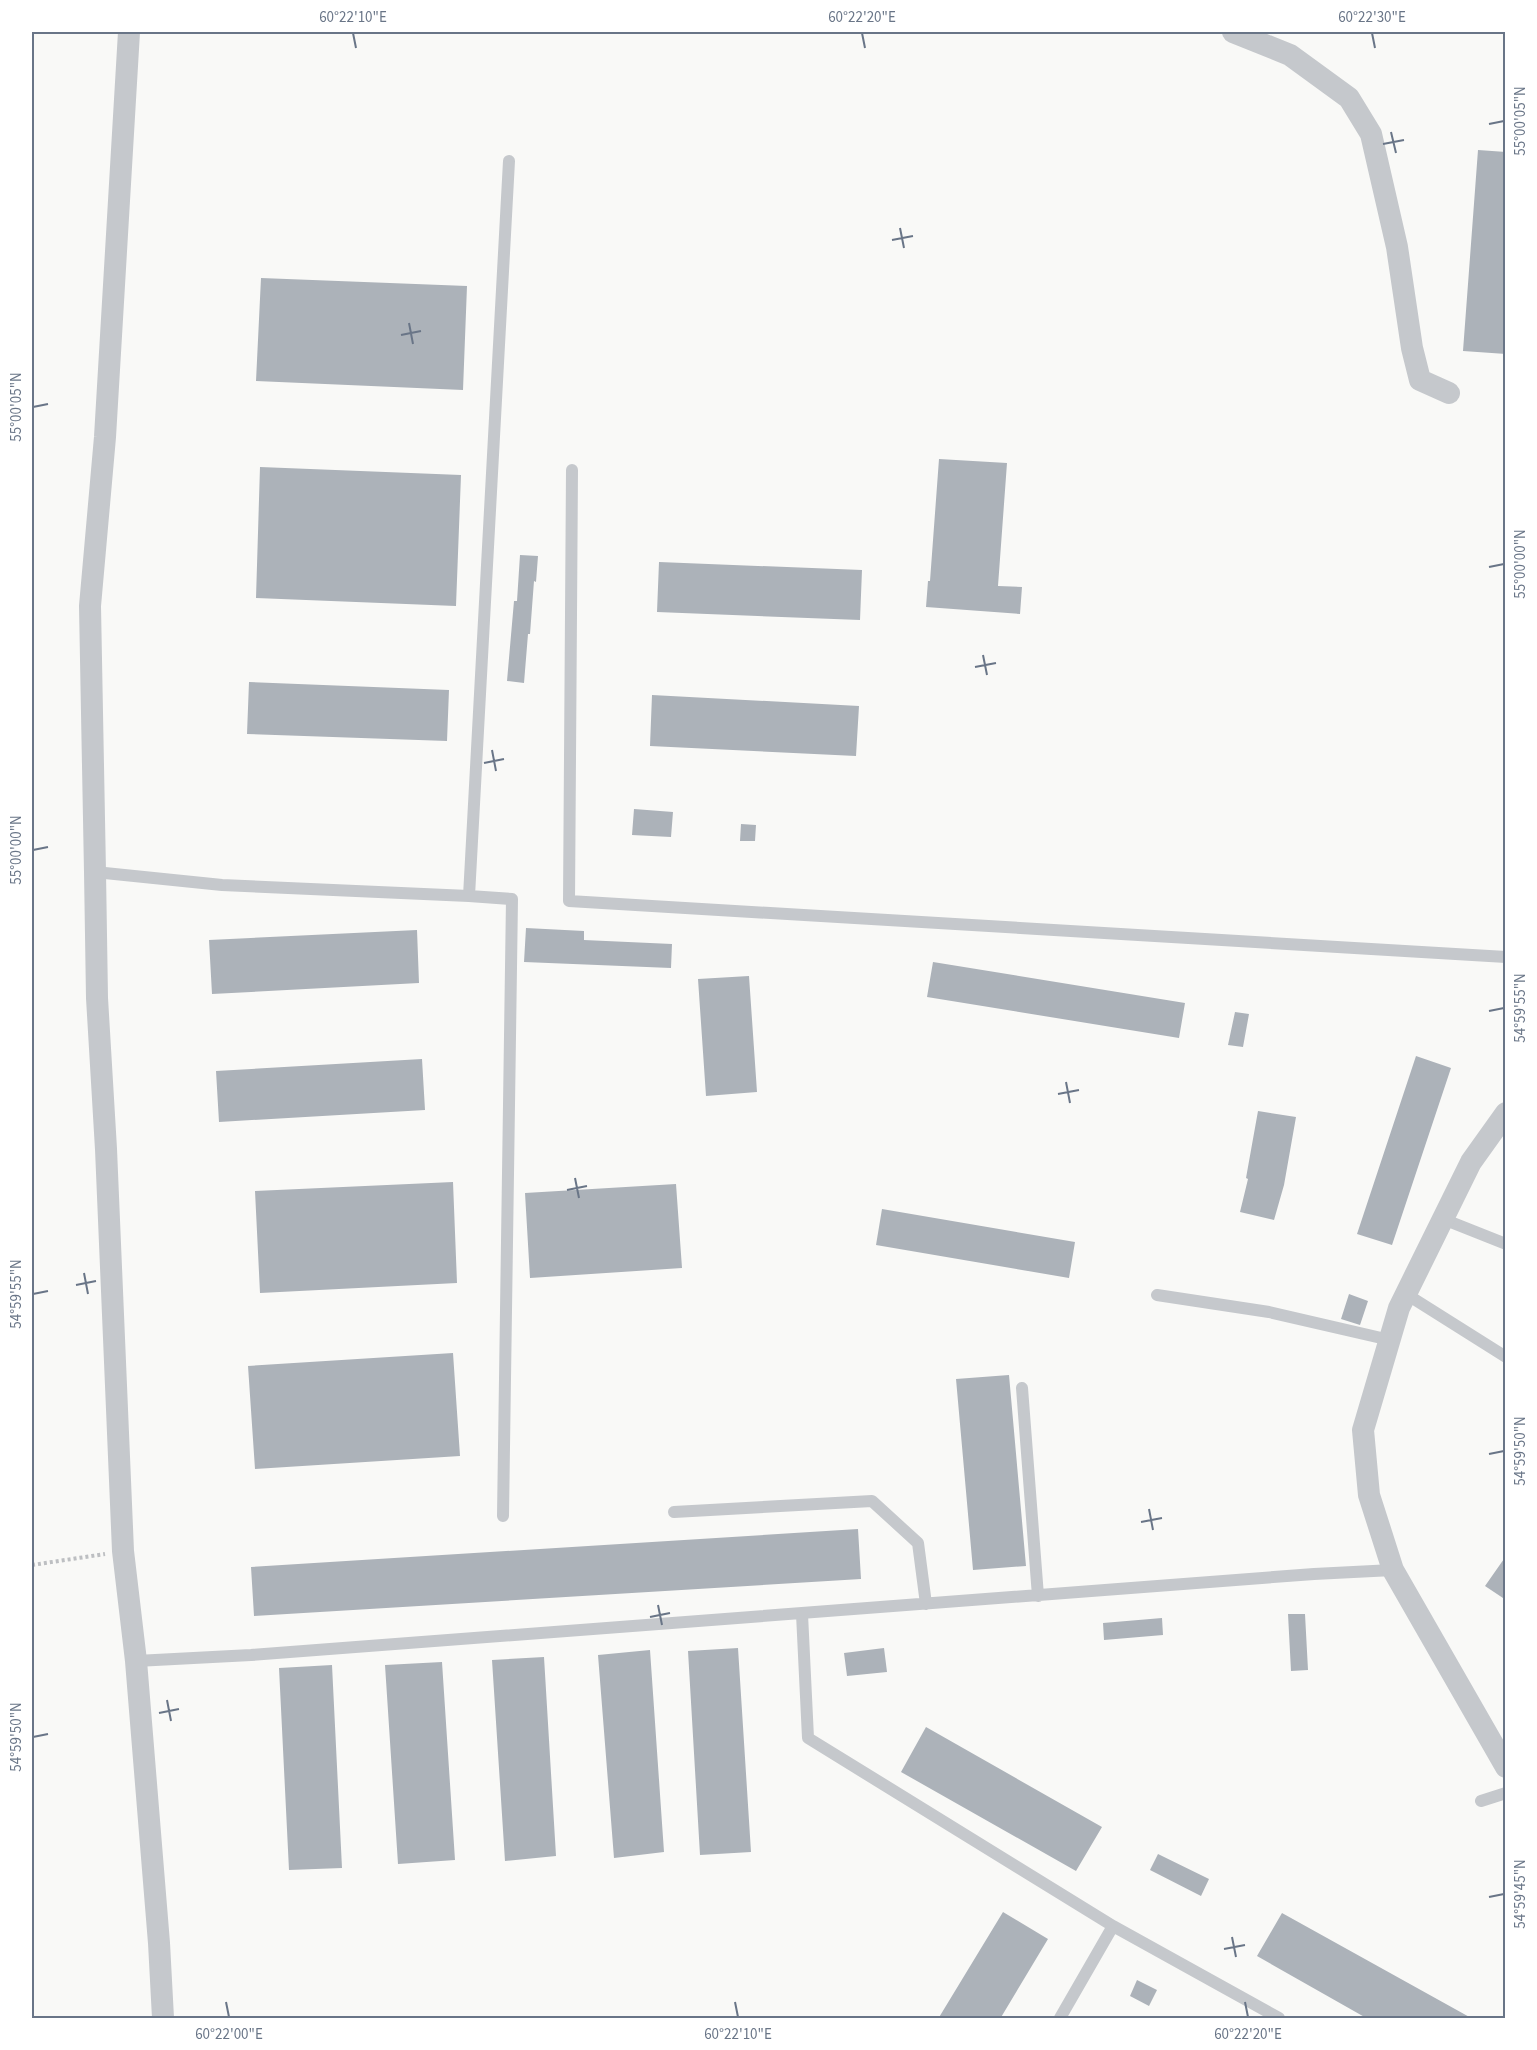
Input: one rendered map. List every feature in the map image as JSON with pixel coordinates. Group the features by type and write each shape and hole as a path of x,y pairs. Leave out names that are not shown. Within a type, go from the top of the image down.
{"street":[{"path":"129,32 105,437 90,606 97,998 106,1149 123,1551 136,1661 163,2019"},
{"path":"1233,32 1290,55 1349,98 1371,134 1397,247 1412,348 1420,380 1449,393"},
{"path":"1506,1113 1471,1162 1399,1308 1363,1430 1369,1495 1393,1570 1506,1767"}],"lane":[{"path":"469,896 509,161"},
{"path":"572,470 569,901 1506,957"},
{"path":"95,872 222,885 512,900 502,1516"},
{"path":"1443,1219 1506,1244"},
{"path":"1406,1294 1506,1357"},
{"path":"1157,1295 1269,1312 1390,1340"},
{"path":"1022,1388 1038,1596"},
{"path":"674,1512 872,1502 918,1543 926,1604"},
{"path":"136,1661 251,1655 1393,1570"},
{"path":"802,1614 808,1738 1113,1926 1279,2019"},
{"path":"1481,1801 1506,1793"},
{"path":"1060,2019 1113,1926"}],"path":[{"path":"32,1565 123,1551"}],"building":[{"path":"1478,150 1506,152 1506,354 1463,351"},
{"path":"261,278 467,286 463,390 256,381"},
{"path":"939,459 1007,463 998,586 1022,587 1020,614 926,607"},
{"path":"260,467 461,475 456,606 256,598"},
{"path":"520,555 538,556 524,683 507,681"},
{"path":"659,562 862,570 860,620 657,612"},
{"path":"249,682 449,690 447,741 247,734"},
{"path":"652,695 859,706 856,756 650,746"},
{"path":"634,809 673,812 671,837 632,835"},
{"path":"741,824 756,825 755,841 740,841"},
{"path":"526,928 584,931 584,940 672,944 671,968 524,962"},
{"path":"417,930 419,983 212,994 209,940"},
{"path":"933,962 1185,1003 1179,1038 927,997"},
{"path":"749,976 757,1092 706,1096 698,979"},
{"path":"1235,1012 1249,1014 1243,1047 1228,1045"},
{"path":"1416,1056 1451,1068 1392,1245 1357,1234"},
{"path":"422,1059 425,1110 219,1122 216,1071"},
{"path":"1258,1111 1296,1117 1284,1185 1274,1220 1240,1212 1248,1179 1246,1178"},
{"path":"453,1182 457,1283 260,1293 255,1191"},
{"path":"676,1184 682,1268 530,1278 525,1193"},
{"path":"882,1209 1075,1242 1069,1278 876,1245"},
{"path":"1349,1294 1368,1301 1360,1325 1341,1319"},
{"path":"453,1353 460,1456 255,1469 248,1366"},
{"path":"1009,1375 1026,1566 973,1570 956,1379"},
{"path":"858,1529 861,1579 254,1616 251,1567"},
{"path":"1506,1556 1506,1600 1485,1586"},
{"path":"1288,1614 1305,1614 1308,1670 1291,1671"},
{"path":"1162,1618 1163,1635 1104,1640 1103,1623"},
{"path":"738,1648 751,1852 700,1855 688,1651"},
{"path":"884,1648 887,1672 847,1676 844,1653"},
{"path":"650,1650 664,1852 614,1858 598,1655"},
{"path":"544,1657 556,1856 505,1861 492,1660"},
{"path":"442,1662 455,1860 398,1864 385,1665"},
{"path":"332,1665 342,1868 289,1870 279,1668"},
{"path":"926,1727 1102,1827 1076,1871 901,1772"},
{"path":"1158,1854 1209,1879 1201,1896 1150,1870"},
{"path":"1003,1912 1048,1939 1000,2019 938,2019"},
{"path":"1282,1913 1473,2019 1368,2019 1257,1956"},
{"path":"1137,1980 1157,1990 1149,2006 1130,1996"}]}
